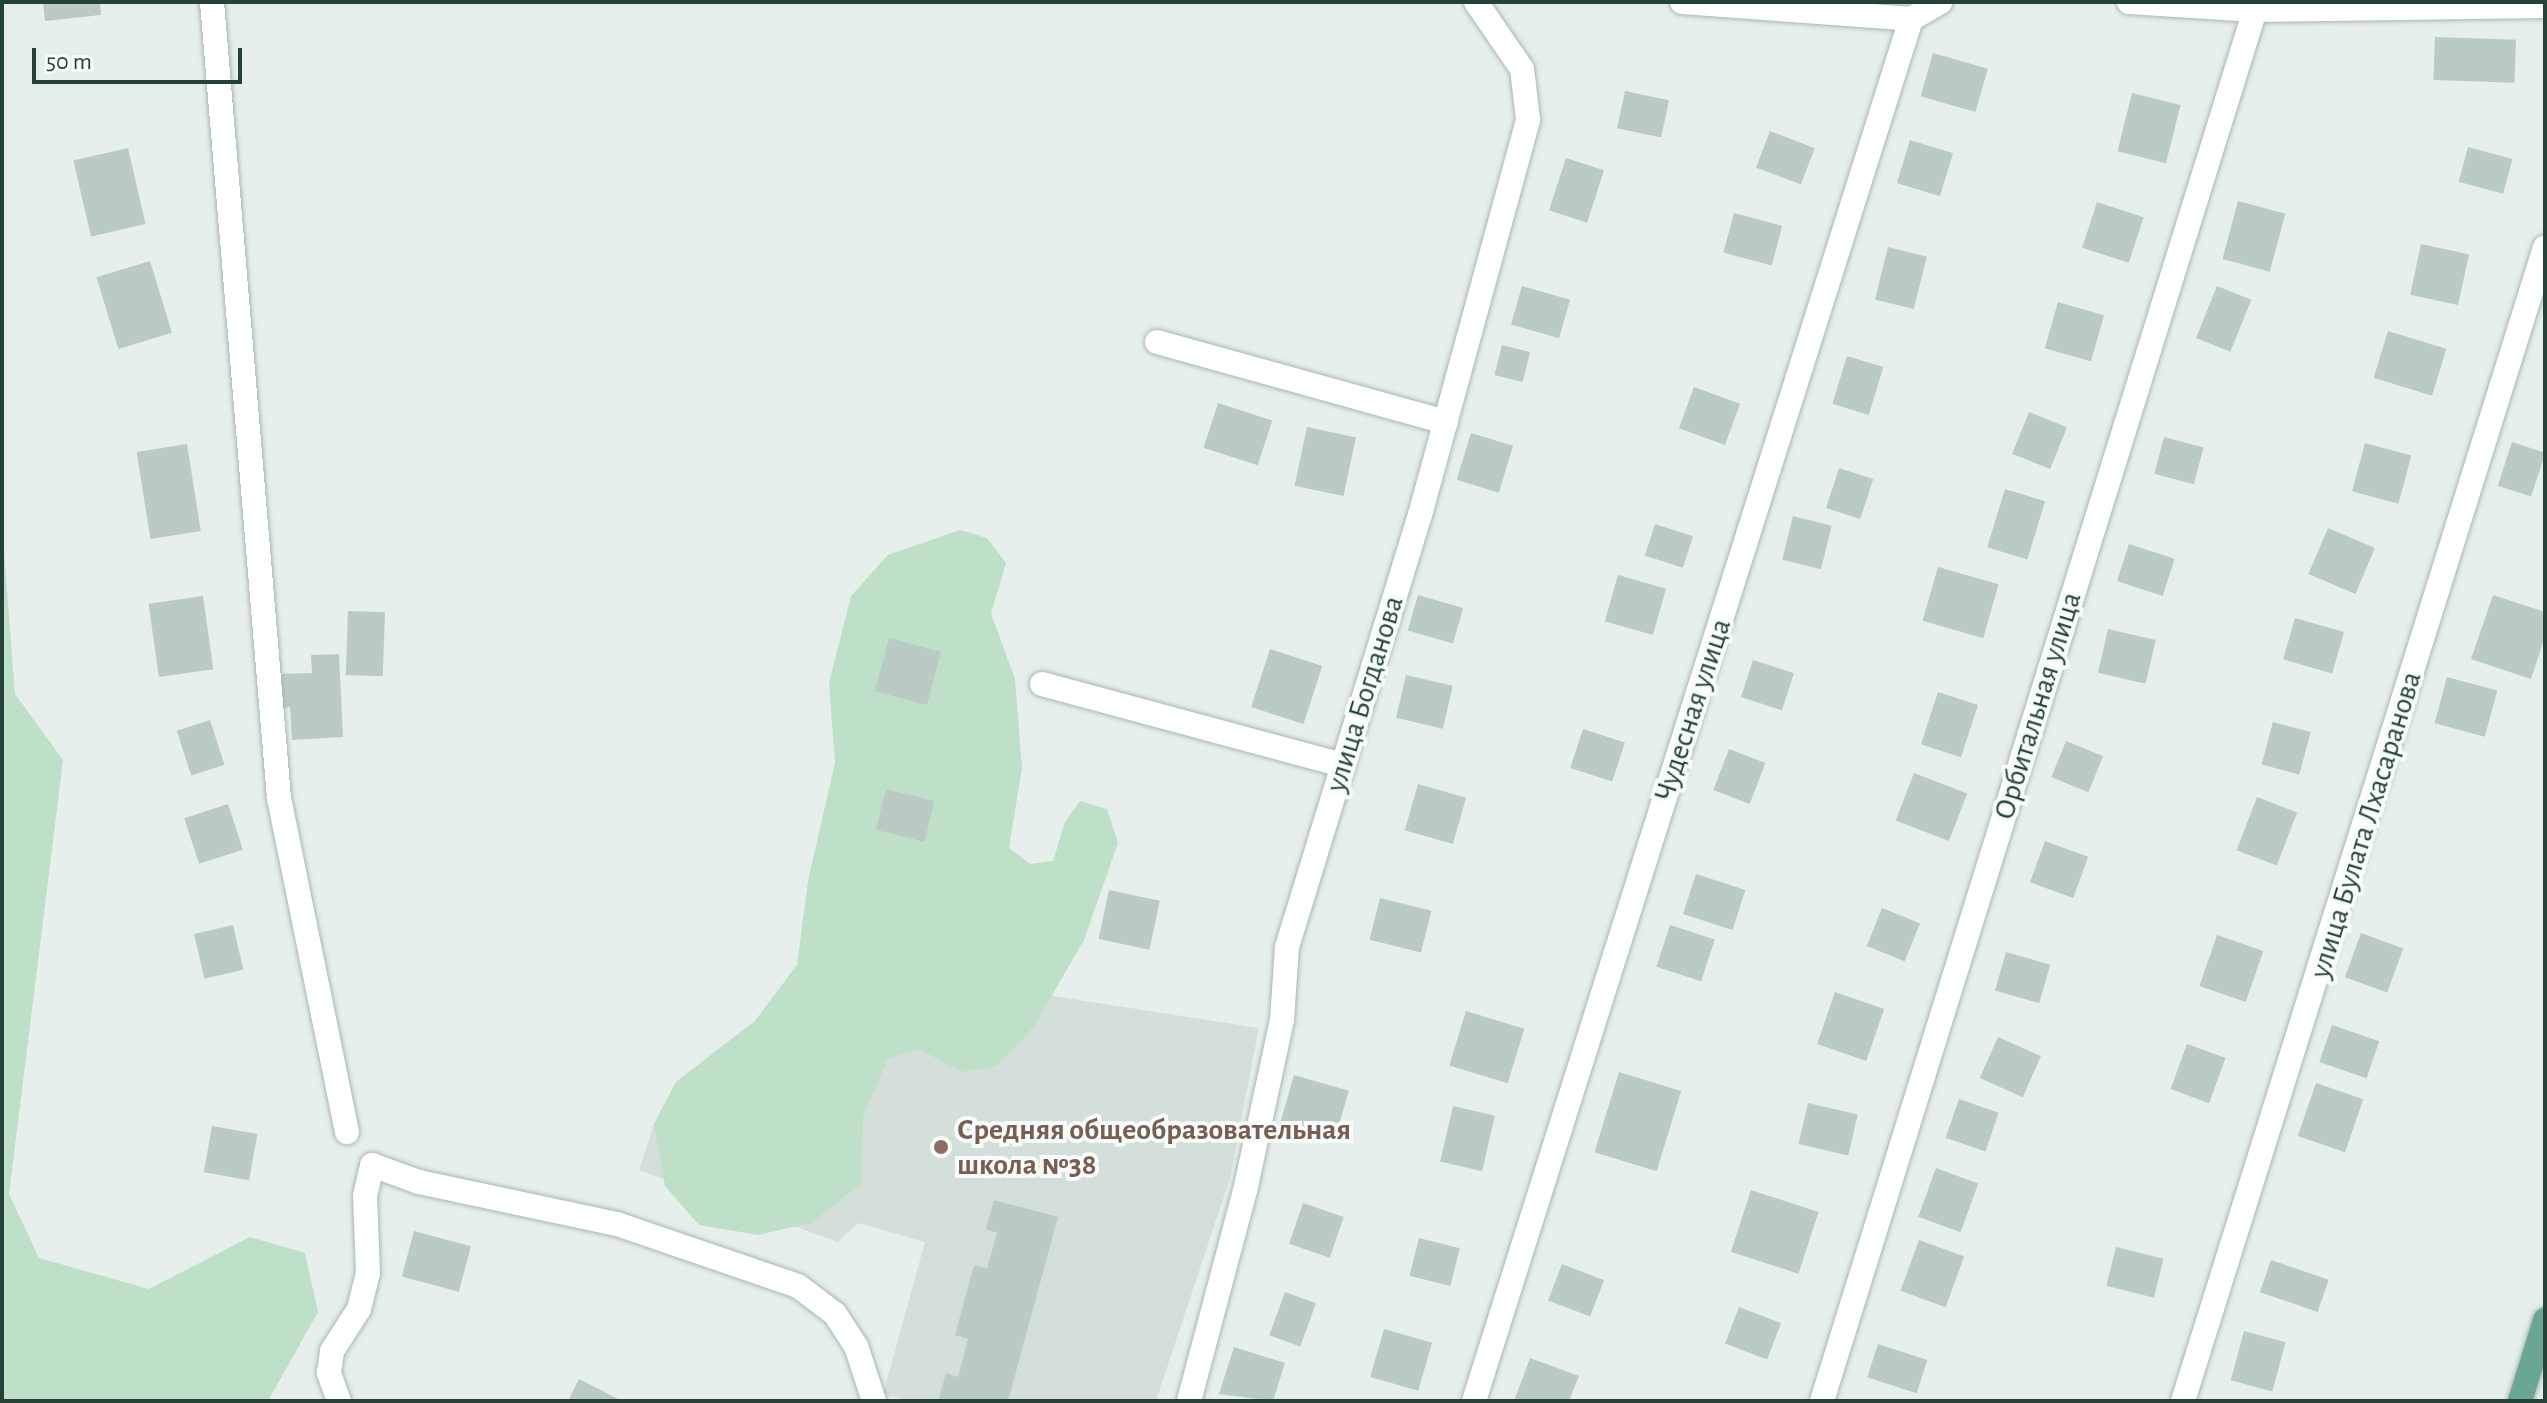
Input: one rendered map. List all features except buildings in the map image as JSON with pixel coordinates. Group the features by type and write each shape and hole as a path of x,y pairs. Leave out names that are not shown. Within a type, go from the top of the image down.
{"main road":[{"path":"2520,1401 2545,1320"}],"street":[{"path":"212,2 279,798 347,1132"},
{"name":"улица Богданова","path":"1189,1401 1248,1175 1282,1020 1287,947 1446,422 1528,119 1522,69 1476,2"},
{"path":"1682,2 1911,19 1940,2"},
{"path":"2129,2 2252,6 2545,6"},
{"name":"Орбитальная улица","path":"1822,1401 2252,6"},
{"name":"Чудесная улица","path":"1474,1401 1911,19"},
{"name":"улица Булата Лхасаранова","path":"2183,1401 2545,247"},
{"path":"1157,342 1446,422"},
{"path":"1042,684 1343,765"},
{"path":"339,1401 330,1362 359,1309 368,1273 365,1196 372,1165 419,1182 617,1224 798,1286 835,1314 856,1346 874,1401"}],"shaded area":[{"name":"Средняя общеобразовательная школа №38","path":"797,965 1001,988 1259,1028 1230,1178 1156,1401 907,1401 883,1394 925,1242 858,1223 838,1242 639,1170 654,1124 676,1082 755,1021"}],"green space":[{"path":"2,526 15,694 63,760 9,1194 39,1258 149,1289 250,1237 305,1253 318,1312 268,1401 2,1401"},
{"path":"960,530 987,538 1006,563 991,613 1015,679 1022,768 1009,848 1030,864 1053,861 1065,822 1080,801 1107,809 1118,843 1084,940 1033,1028 996,1066 962,1072 919,1049 888,1058 863,1117 862,1183 811,1223 758,1235 699,1225 665,1186 654,1124 676,1082 755,1021 797,965 808,881 835,763 829,683 851,596 888,555"}],"place":[{"name":"Средняя общеобразовательная школа №38","path":"941,1147"}]}
